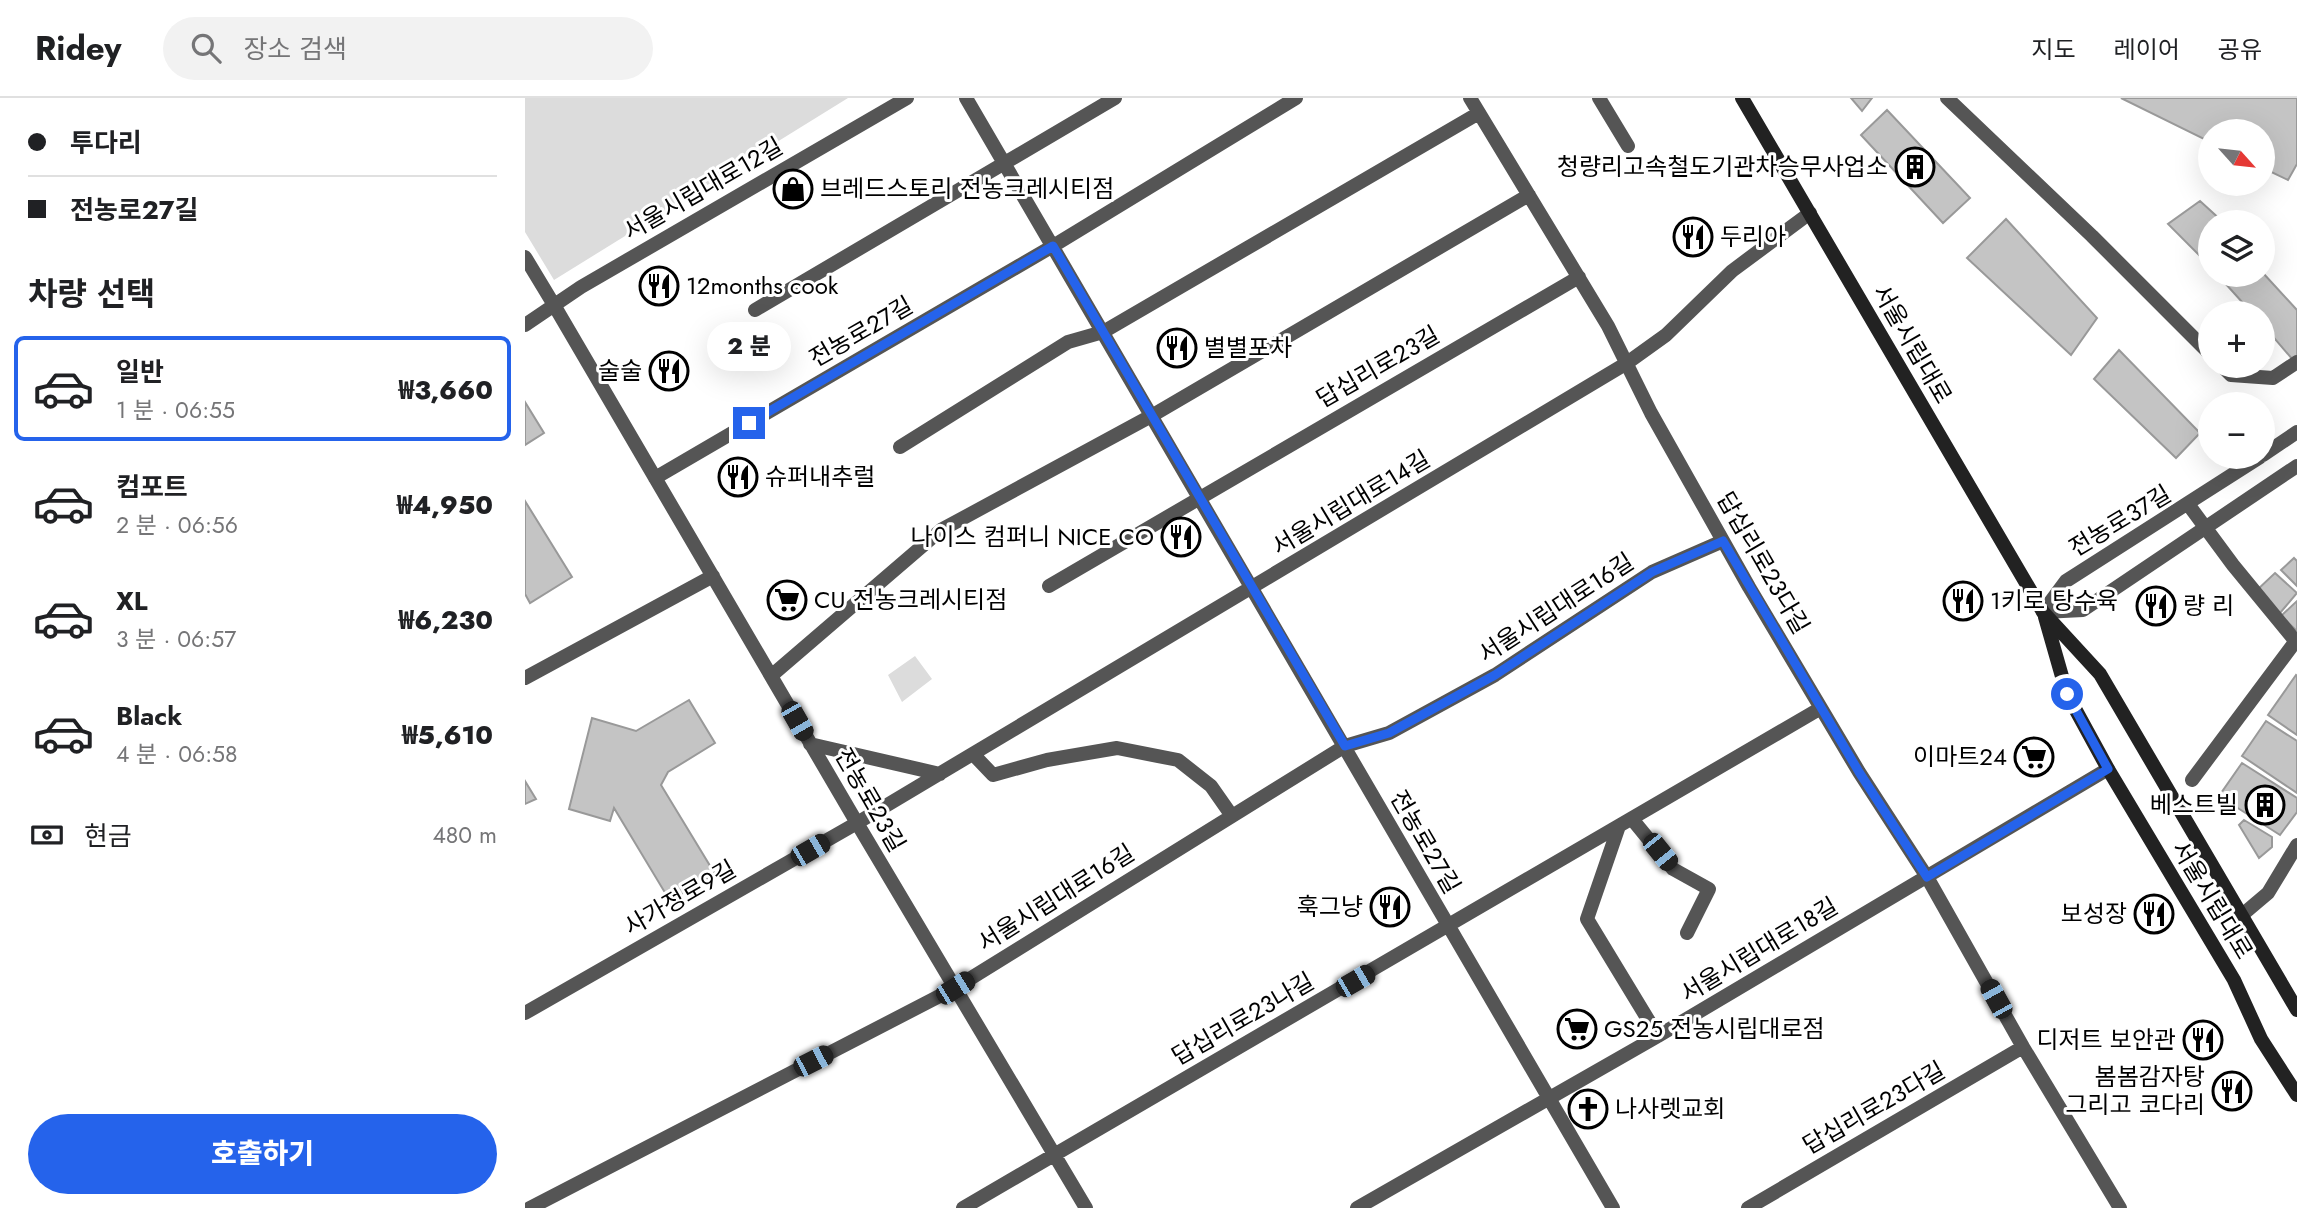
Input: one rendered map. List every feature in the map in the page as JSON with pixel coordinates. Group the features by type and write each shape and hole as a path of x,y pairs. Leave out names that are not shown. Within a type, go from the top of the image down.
{"main road":[{"name":"서울시립대로","path":"1742,98 2043,612 2101,674 2297,1010"},
{"name":"서울시립대로","path":"2043,612 2067,694 2108,769 2234,981 2261,1039 2297,1095"}],"street":[{"name":"서울시립대로12길","path":"525,325 628,259 907,98"},
{"name":"전농로27길","path":"966,98 1613,1208"},
{"path":"755,310 1115,98"},
{"path":"1053,246 1296,98"},
{"name":"답십리로23다길","path":"1470,98 1608,326 1651,413 1723,541 1821,708 1927,877 2023,1048 2120,1208"},
{"path":"1599,98 1628,146"},
{"path":"1947,98 2092,236 2198,342"},
{"path":"900,447 1068,342 1103,332 1479,113"},
{"path":"771,676 941,530 1153,415 1529,195"},
{"name":"서울시립대로14길","path":"857,823 1253,589 1627,363 1666,335 1732,271 1810,213"},
{"name":"전농로27길","path":"655,478 1053,246"},
{"name":"전농로23길","path":"525,257 1086,1208"},
{"name":"답십리로23길","path":"1200,497 1579,277"},
{"path":"2275,378 2297,362"},
{"path":"2275,447 2297,432"},
{"path":"2043,612 2083,610 2297,466"},
{"path":"2188,503 2241,469"},
{"path":"1049,586 1200,497"},
{"name":"전농로37길","path":"2043,612 2066,581 2188,503 2296,642"},
{"name":"서울시립대로16길","path":"530,1208 955,988 1345,746 1389,733 1495,675 1652,572 1723,541"},
{"path":"525,678 713,576"},
{"path":"2192,780 2296,642"},
{"name":"답십리로23나길","path":"963,1208 1821,708"},
{"path":"810,744 940,774"},
{"path":"973,754 993,775 1047,760 1117,748 1178,760 1211,786 1232,817"},
{"name":"서울시립대로18길","path":"1357,1208 1658,1036 2108,769"},
{"path":"1658,1036 1587,919 1626,822 1673,869 1709,889 1687,933"},
{"name":"사가정로9길","path":"525,1013 857,823"},
{"name":"서울시립대로","path":"2242,915 2268,893 2297,845"},
{"name":"답십리로23다길","path":"1748,1208 2023,1048"}],"shaded area":[{"path":"525,98 848,98 554,280 525,232"},
{"path":"915,656 932,679 902,702 888,675"}],"building":[{"path":"1851,98 1872,98 1862,111"},
{"path":"2121,98 2297,98 2297,164 2288,180 2275,174 2275,119 2198,119 2198,136"},
{"name":"청량리고속철도기관차승무사업소","path":"1887,110 1970,198 1943,223 1861,135"},
{"path":"2200,201 2210,210 2198,210 2198,254 2168,224"},
{"path":"2006,219 2097,318 2071,355 1967,258"},
{"path":"2275,286 2297,310 2297,356 2293,360 2275,339 2275,301 2241,301 2229,287"},
{"path":"2119,350 2198,431 2198,435 2176,458 2094,379"},
{"path":"525,402 544,433 525,445"},
{"path":"525,501 572,577 530,603 525,594"},
{"path":"2294,558 2297,561 2297,586 2281,570"},
{"path":"2275,573 2297,593 2280,613 2257,590"},
{"path":"2297,601 2297,631 2281,616"},
{"path":"2297,676 2297,735 2268,715"},
{"path":"689,700 715,743 668,772 661,785 715,874 670,901 614,808 610,821 569,809 592,718 636,731"},
{"name":"베스트빌","path":"2266,721 2297,741 2297,793 2242,756"},
{"name":"베스트빌","path":"2242,763 2297,798 2297,812 2280,835 2219,796"},
{"path":"525,781 536,799 525,804"},
{"path":"2244,820 2272,837 2272,847 2259,858 2239,825"}],"place":[{"name":"청량리고속철도기관차승무사업소","path":"1915,167"},
{"name":"브레드스토리 전농크레시티점","path":"793,189"},
{"name":"두리아","path":"1693,237"},
{"name":"12months cook","path":"659,286"},
{"name":"별별포차","path":"1177,348"},
{"name":"술술","path":"669,371"},
{"name":"슈퍼내추럴","path":"738,477"},
{"name":"나이스 컴퍼니 NICE CO","path":"1181,537"},
{"name":"CU 전농크레시티점","path":"787,600"},
{"name":"1키로 탕수육","path":"1963,601"},
{"name":"량 리","path":"2156,606"},
{"name":"이마트24","path":"2034,757"},
{"name":"베스트빌","path":"2265,805"},
{"name":"훅그냥","path":"1390,907"},
{"name":"보성장","path":"2154,914"},
{"name":"GS25 전농시립대로점","path":"1577,1029"},
{"name":"디저트 보안관","path":"2203,1040"},
{"name":"봄봄감자탕 그리고 코다리","path":"2232,1091"},
{"name":"나사렛교회","path":"1588,1109"}],"route":[{"path":"749,423 1053,246 1345,746 1389,733 1495,675 1652,572 1723,541 1859,772 1927,877 2108,769 2067,694"}]}
